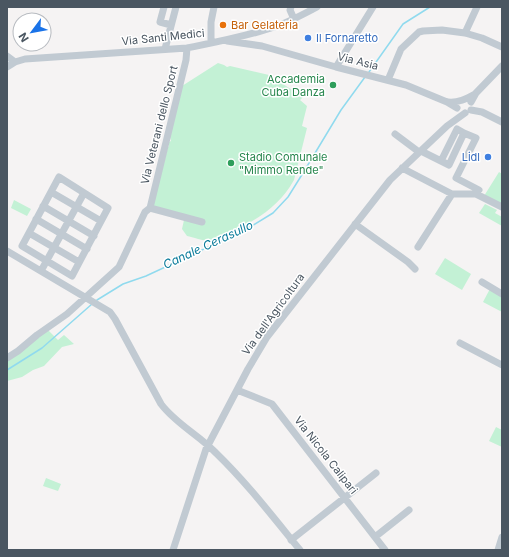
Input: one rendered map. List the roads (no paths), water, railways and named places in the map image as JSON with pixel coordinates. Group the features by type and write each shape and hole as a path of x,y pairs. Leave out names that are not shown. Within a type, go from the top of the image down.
{"street":[{"path":"164,7 160,22 171,25"},
{"path":"165,49 176,7"},
{"path":"211,43 211,22 214,7"},
{"path":"291,7 290,10 294,18"},
{"name":"Via Santi Medici","path":"7,67 10,58 25,59 187,48 261,31 317,7"},
{"path":"336,67 373,7"},
{"path":"465,33 477,7"},
{"path":"388,80 401,49 419,32 432,30 465,33 482,38 502,47"},
{"path":"261,31 258,40 262,46"},
{"path":"246,34 245,38 248,44"},
{"name":"Via Asia","path":"246,34 262,46"},
{"name":"Via Asia","path":"223,40 262,46 336,67 406,84 447,102 454,102 460,105"},
{"name":"Via Veterani dello Sport","path":"7,358 18,352 37,335 67,314 119,267 146,212 150,208 186,60 187,48"},
{"name":"Via dell'Agricoltura","path":"447,126 460,105 476,93 502,66"},
{"name":"Via dell'Agricoltura","path":"173,550 208,444 267,337 390,180 447,126 470,107 476,93"},
{"path":"470,107 462,113 460,105 470,107 502,122"},
{"path":"395,134 420,152 441,161 457,129 476,138 456,178 479,190"},
{"path":"402,168 452,194 476,194 502,207"},
{"path":"16,257 59,177 108,208 66,286"},
{"path":"51,192 101,221"},
{"path":"41,271 84,192"},
{"path":"418,247 452,194"},
{"path":"43,206 94,236"},
{"path":"150,208 202,222"},
{"path":"36,219 87,249"},
{"path":"355,224 408,262 415,269"},
{"path":"29,232 79,262"},
{"path":"22,246 72,276"},
{"path":"7,251 110,312 161,404 170,416 208,444 235,471 300,550"},
{"path":"482,282 502,294"},
{"path":"460,343 502,365"},
{"name":"Via Nicola Calipari","path":"237,390 272,404 385,550"},
{"path":"291,540 376,473"},
{"path":"375,537 408,510"},
{"path":"498,550 502,537"}],"waterway":[{"name":"Canale Cerasullo","path":"369,72 403,24 430,7"},
{"name":"Canale Cerasullo","path":"97,300 123,284 146,276 247,229 273,213 288,197 341,110 365,77"},
{"name":"Canale Cerasullo","path":"7,370 42,348 92,304"}],"place":[{"name":"Bar Gelateria","path":"223,25"},
{"name":"Il Fornaretto","path":"308,38"},
{"name":"Accademia Cuba Danza","path":"333,85"},
{"name":"Lidl","path":"488,157"},
{"name":"Stadio Comunale \"Mimmo Rende\"","path":"231,163"}]}
